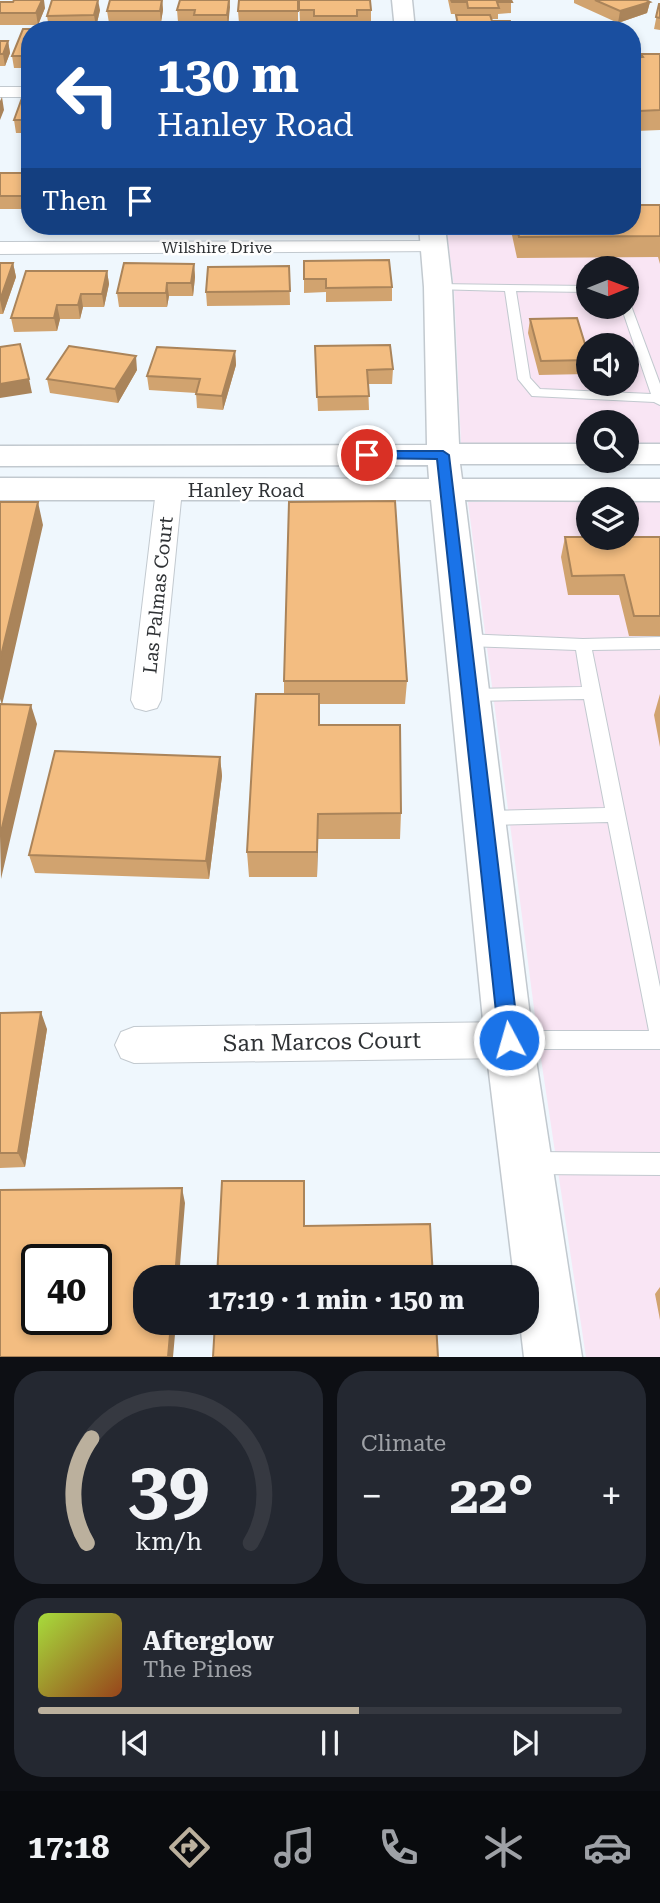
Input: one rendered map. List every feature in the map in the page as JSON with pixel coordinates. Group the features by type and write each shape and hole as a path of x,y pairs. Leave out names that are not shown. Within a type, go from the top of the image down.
{"street":[{"path":"402,0 404,21"},
{"path":"0,92 21,92"},
{"path":"433,237 438,287 443,455 509,1040 553,1357"},
{"name":"Wilshire Drive","path":"0,248 433,237"},
{"name":"Hanley Road","path":"0,456 576,454"},
{"path":"639,454 660,454"},
{"name":"Hanley Road","path":"0,489 660,490"},
{"name":"Las Palmas Court","path":"146,700 169,490"},
{"name":"San Marcos Court","path":"134,1045 509,1040"}],"lane":[{"path":"438,287 576,289"},
{"path":"510,288 524,379 536,393 659,400 631,319"},
{"path":"465,640 583,645 660,643"},
{"path":"583,645 660,1034"},
{"path":"471,695 591,693"},
{"path":"485,818 615,815"},
{"path":"509,1040 660,1040"},
{"path":"526,1163 660,1164"}],"shaded area":[{"path":"641,205 660,205 660,443 639,444 639,410 576,410 576,444 461,444 454,287 447,235 641,235"},
{"path":"576,501 576,550 639,550 639,501 660,501 660,1357 586,1357 538,1039 468,502"}],"building":[{"path":"42,0 36,13 0,13 0,2"},
{"path":"52,0 98,0 94,15 47,16"},
{"path":"110,0 162,0 160,11 107,11"},
{"path":"180,0 229,0 227,15 194,15 195,10 177,10"},
{"path":"239,0 298,0 298,11 238,11"},
{"path":"299,0 370,0 371,10 357,10 357,16 314,16 314,10 299,10"},
{"path":"451,0 512,2 497,2 499,8 468,8 467,2"},
{"path":"595,0 646,0 650,2 620,11"},
{"path":"660,4 660,18 656,17"},
{"path":"456,15 490,15 492,21 457,21"},
{"path":"21,34 21,56 12,56"},
{"path":"0,41 8,41 3,54 0,54"},
{"path":"641,54 660,54 660,110 641,111"},
{"path":"21,101 21,120 14,120"},
{"path":"0,173 21,173 21,196 0,196"},
{"path":"641,205 660,205 660,236 519,237 641,235"},
{"path":"389,260 392,287 326,288 326,279 304,279 304,261"},
{"path":"0,263 13,263 0,300"},
{"path":"124,263 194,264 191,283 167,283 166,293 117,293"},
{"path":"289,266 290,291 206,292 208,267"},
{"path":"26,271 107,271 102,294 81,294 78,305 57,305 54,318 11,318"},
{"path":"530,319 577,319 582,333 576,333 576,360 541,361"},
{"path":"20,344 29,379 0,384 0,347"},
{"path":"390,345 393,369 367,370 369,396 317,397 315,346"},
{"path":"69,346 136,356 115,389 47,379"},
{"path":"157,347 235,351 222,396 196,394 200,379 147,376"},
{"path":"395,501 407,681 284,681 289,502"},
{"path":"0,502 38,502 0,660"},
{"path":"565,537 576,537 576,550 639,550 639,537 660,537 660,616 634,616 624,575 572,576"},
{"path":"256,694 319,694 319,725 400,725 401,813 318,814 317,852 247,852"},
{"path":"0,704 31,705 0,836"},
{"path":"55,751 220,757 206,861 29,855"},
{"path":"41,1012 18,1153 0,1153 0,1013"},
{"path":"222,1181 304,1181 304,1226 430,1224 432,1265 218,1265"},
{"path":"182,1188 176,1265 133,1265 133,1335 170,1335 168,1357 0,1357 0,1190"},
{"path":"214,1335 437,1335 438,1357 213,1357"}],"route":[{"path":"367,455 443,455 509,1040"}]}
